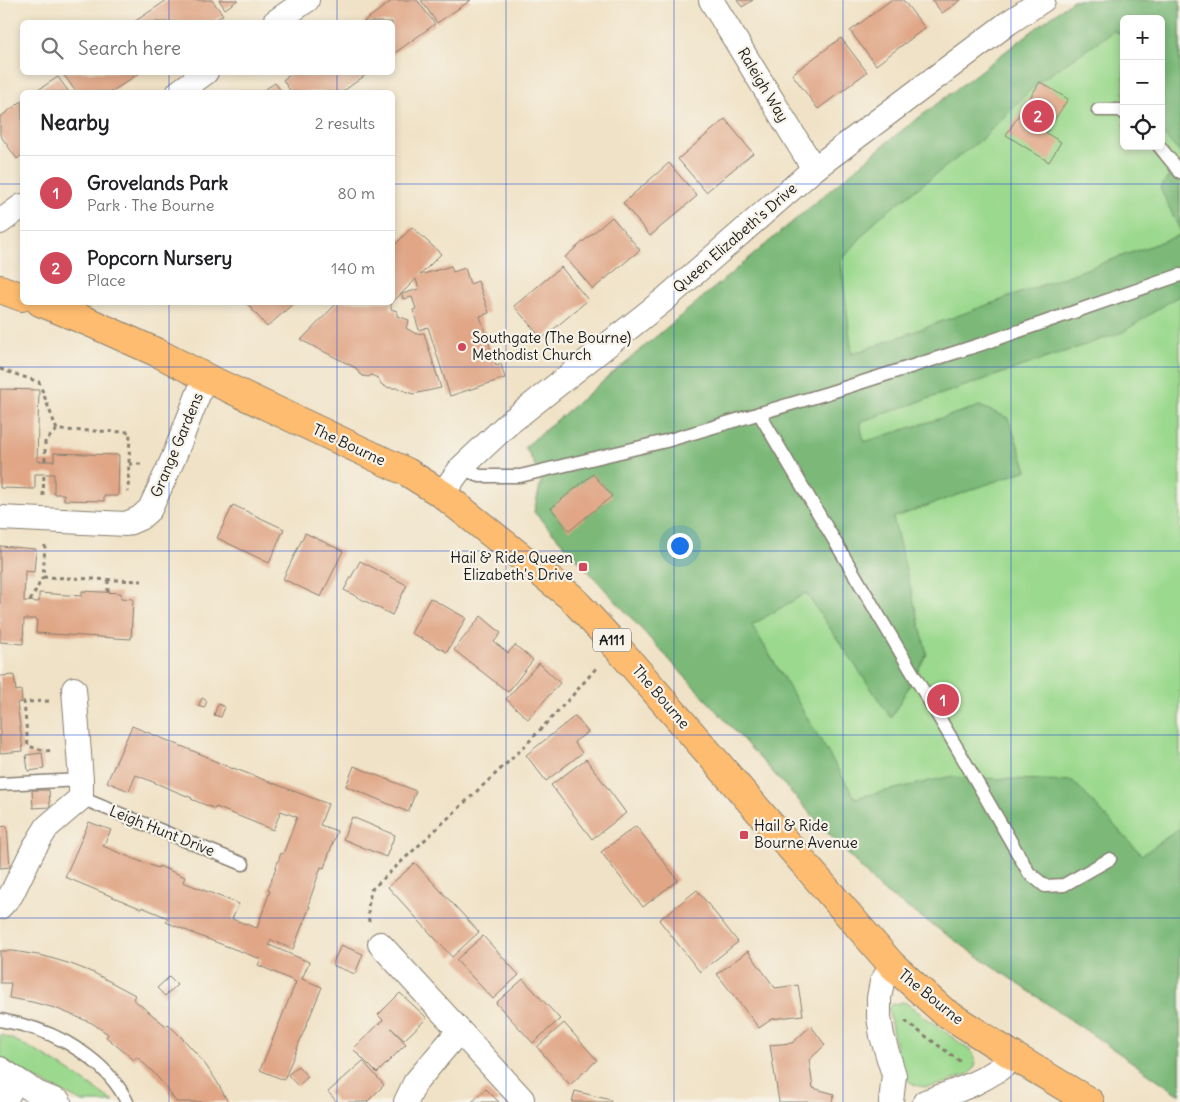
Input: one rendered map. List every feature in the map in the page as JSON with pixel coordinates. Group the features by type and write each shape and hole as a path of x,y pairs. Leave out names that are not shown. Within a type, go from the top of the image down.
{"main road":[{"path":"0,289 20,296"},
{"name":"The Bourne","path":"48,305 156,352 407,472 442,494 571,597 616,646 892,965 943,1011 1090,1102"}],"street":[{"path":"279,20 308,0"},
{"name":"Raleigh Way","path":"711,0 814,169"},
{"name":"Queen Elizabeth's Drive","path":"442,494 461,468 509,423 664,300 814,169 1008,23 1043,0"},
{"path":"182,90 202,75"},
{"path":"0,222 20,209"},
{"name":"Grange Gardens","path":"128,523 140,518 150,509 173,459 206,377"},
{"path":"0,518 128,523"},
{"path":"0,907 12,895 33,850 47,827 81,789 74,694"},
{"path":"380,944 523,1100"},
{"path":"891,1102 894,1075 882,1036 879,998 882,982 892,965"},
{"path":"406,1102 415,1083 459,1031"},
{"path":"925,1102 985,1079 1015,1057"},
{"path":"4,1102 8,1075 37,1093 59,1102"}],"lane":[{"path":"1098,110 1120,110"},
{"path":"1162,150 1180,172"},
{"path":"461,468 480,476 520,476 666,441 982,344 1180,275"},
{"path":"759,413 1029,873 1045,886 1064,885 1110,859"},
{"path":"0,784 81,789"},
{"name":"Leigh Hunt Drive","path":"81,789 243,864"},
{"path":"0,1020 52,1034 91,1059 122,1092 126,1102"}],"path":[{"path":"0,369 39,382 57,430"},
{"path":"45,461 45,441 57,430 130,432 128,523"},
{"path":"30,601 43,577 46,520"},
{"path":"43,577 142,581"},
{"path":"108,580 108,592"},
{"path":"380,944 370,932 368,908 371,890 521,750 616,646"},
{"path":"74,694 24,702 28,746 45,751 79,748"},
{"path":"903,1020 965,1065"}],"green space":[{"path":"1073,0 1180,0 1180,1095 879,888 534,512 542,478 525,447 891,139"},
{"path":"1073,0 1180,0 1180,153 1165,136 1165,15 1120,15 1120,34 1114,31 1037,83 982,139 876,220 841,261 852,354 1180,235 1180,295 1123,332 860,422 864,442 980,406 1008,418 1027,470 893,518 927,654 891,718 806,593 752,625 855,798 948,777 1073,781 1142,855 1180,828 1180,1095 879,888 534,512 542,478 525,447 891,139"},
{"path":"1180,161 1180,230 1160,188"},
{"path":"902,1002 906,1003 971,1051 976,1063 974,1069 969,1074 942,1084 925,1087 908,1081 901,1073 888,1008 891,1005"},
{"path":"0,1034 45,1056 114,1102 83,1102 20,1071 0,1057"}],"building":[{"path":"167,0 212,0 223,15 215,20 137,20"},
{"path":"219,0 238,0 225,9"},
{"path":"393,0 417,0 435,24 395,53 395,20 366,20"},
{"path":"421,0 471,0 437,23"},
{"path":"737,0 753,0 742,7"},
{"path":"891,0 903,0 925,28 876,65 850,31"},
{"path":"932,0 961,0 942,13"},
{"path":"841,38 867,72 818,109 792,74"},
{"path":"64,75 136,75 114,90 75,90"},
{"path":"289,75 366,75 345,90 290,90 283,80"},
{"path":"58,77 68,90 38,90"},
{"path":"1040,82 1068,99 1046,133 1061,142 1049,162 1006,135"},
{"path":"275,83 280,90 264,90"},
{"path":"20,102 20,157 17,159 0,135 0,117"},
{"path":"725,119 753,153 706,192 678,159"},
{"path":"669,163 697,196 650,236 623,203"},
{"path":"612,217 640,250 593,289 565,257"},
{"path":"412,227 441,254 420,275 451,266 453,272 465,268 470,284 478,281 489,313 480,316 496,366 501,364 505,378 450,396 428,327 419,330 413,310 416,309 412,297 403,299 402,294 419,289 416,279 395,300 395,245"},
{"path":"561,267 588,300 542,339 514,306"},
{"path":"249,305 292,305 267,327"},
{"path":"335,305 391,305 391,309 397,311 397,316 409,320 406,328 416,334 424,333 441,388 413,394 397,388 386,387 381,384 378,378 371,375 369,377 363,376 356,368 301,340"},
{"path":"0,389 39,390 37,461 54,461 54,453 119,455 118,496 104,496 104,501 64,500 64,494 54,494 54,474 35,474 35,489 0,488"},
{"path":"593,474 612,496 569,531 551,508"},
{"path":"233,505 284,529 269,563 217,538"},
{"path":"305,533 343,551 321,597 283,579"},
{"path":"0,546 36,549 34,572 25,571 24,601 39,602 39,593 82,596 82,591 121,593 121,598 133,599 131,639 36,633 37,619 24,619 23,644 0,642"},
{"path":"360,561 407,585 392,615 344,590"},
{"path":"430,598 466,618 447,652 411,633"},
{"path":"481,616 501,633 494,642 508,653 515,645 533,660 508,692 454,650"},
{"path":"539,663 560,683 528,719 506,699"},
{"path":"14,675 16,691 21,690 22,702 17,703 23,751 0,753 0,676"},
{"path":"202,698 207,701 204,708 198,706"},
{"path":"218,704 225,707 221,717 214,715"},
{"path":"575,716 588,732 574,742 582,753 546,781 526,755"},
{"path":"132,726 233,769 328,804 320,825 337,831 324,868 321,867 308,905 310,906 293,949 271,940 269,945 309,962 302,979 322,987 284,1080 260,1070 296,982 258,965 261,959 166,922 168,918 65,877 89,822 111,830 103,846 185,877 183,882 239,904 232,919 257,928 281,853 283,854 297,817 281,811 273,830 216,807 215,809 136,775 129,791 107,782"},
{"path":"42,753 44,769 28,771 26,755"},
{"path":"586,759 626,813 592,839 551,785"},
{"path":"354,766 416,791 408,812 346,786"},
{"path":"32,790 49,790 50,807 33,808"},
{"path":"352,817 395,835 386,857 343,839"},
{"path":"7,826 10,867 0,868 0,827"},
{"path":"636,826 678,880 643,907 601,852"},
{"path":"415,863 479,932 452,957 388,887"},
{"path":"697,890 738,942 700,972 659,920"},
{"path":"483,936 519,975 493,999 456,960"},
{"path":"341,945 363,954 355,974 332,965"},
{"path":"0,951 44,956 71,964 94,973 135,995 133,999 166,1026 168,1024 202,1060 228,1102 176,1102 152,1071 137,1057 134,1060 106,1037 108,1034 92,1023 55,1008 9,998 11,983 0,983"},
{"path":"748,951 775,988 798,985 803,1015 772,1019 759,1028 717,974"},
{"path":"169,977 177,985 165,996 157,988"},
{"path":"523,979 560,1019 533,1043 496,1003"},
{"path":"400,993 427,1018 404,1040 391,1028 406,1044 377,1073 353,1049 383,1020 378,1015"},
{"path":"564,1023 597,1060 570,1085 537,1047"},
{"path":"811,1026 825,1045 809,1060 813,1088 834,1094 832,1102 779,1102 770,1045 792,1043"},
{"path":"363,1061 384,1085 367,1102 337,1102 328,1092"},
{"path":"298,1066 308,1077 298,1086 288,1075"},
{"path":"486,1089 499,1102 472,1102"},
{"path":"575,1091 611,1100 610,1102 572,1102"}],"place":[{"name":"Popcorn Nursery","path":"1038,116"},
{"name":"Southgate (The Bourne) Methodist Church","path":"462,347"},
{"name":"Hail & Ride Queen Elizabeth's Drive","path":"583,567"},
{"name":"Grovelands Park","path":"943,700"},
{"name":"Hail & Ride Bourne Avenue","path":"744,835"}]}
